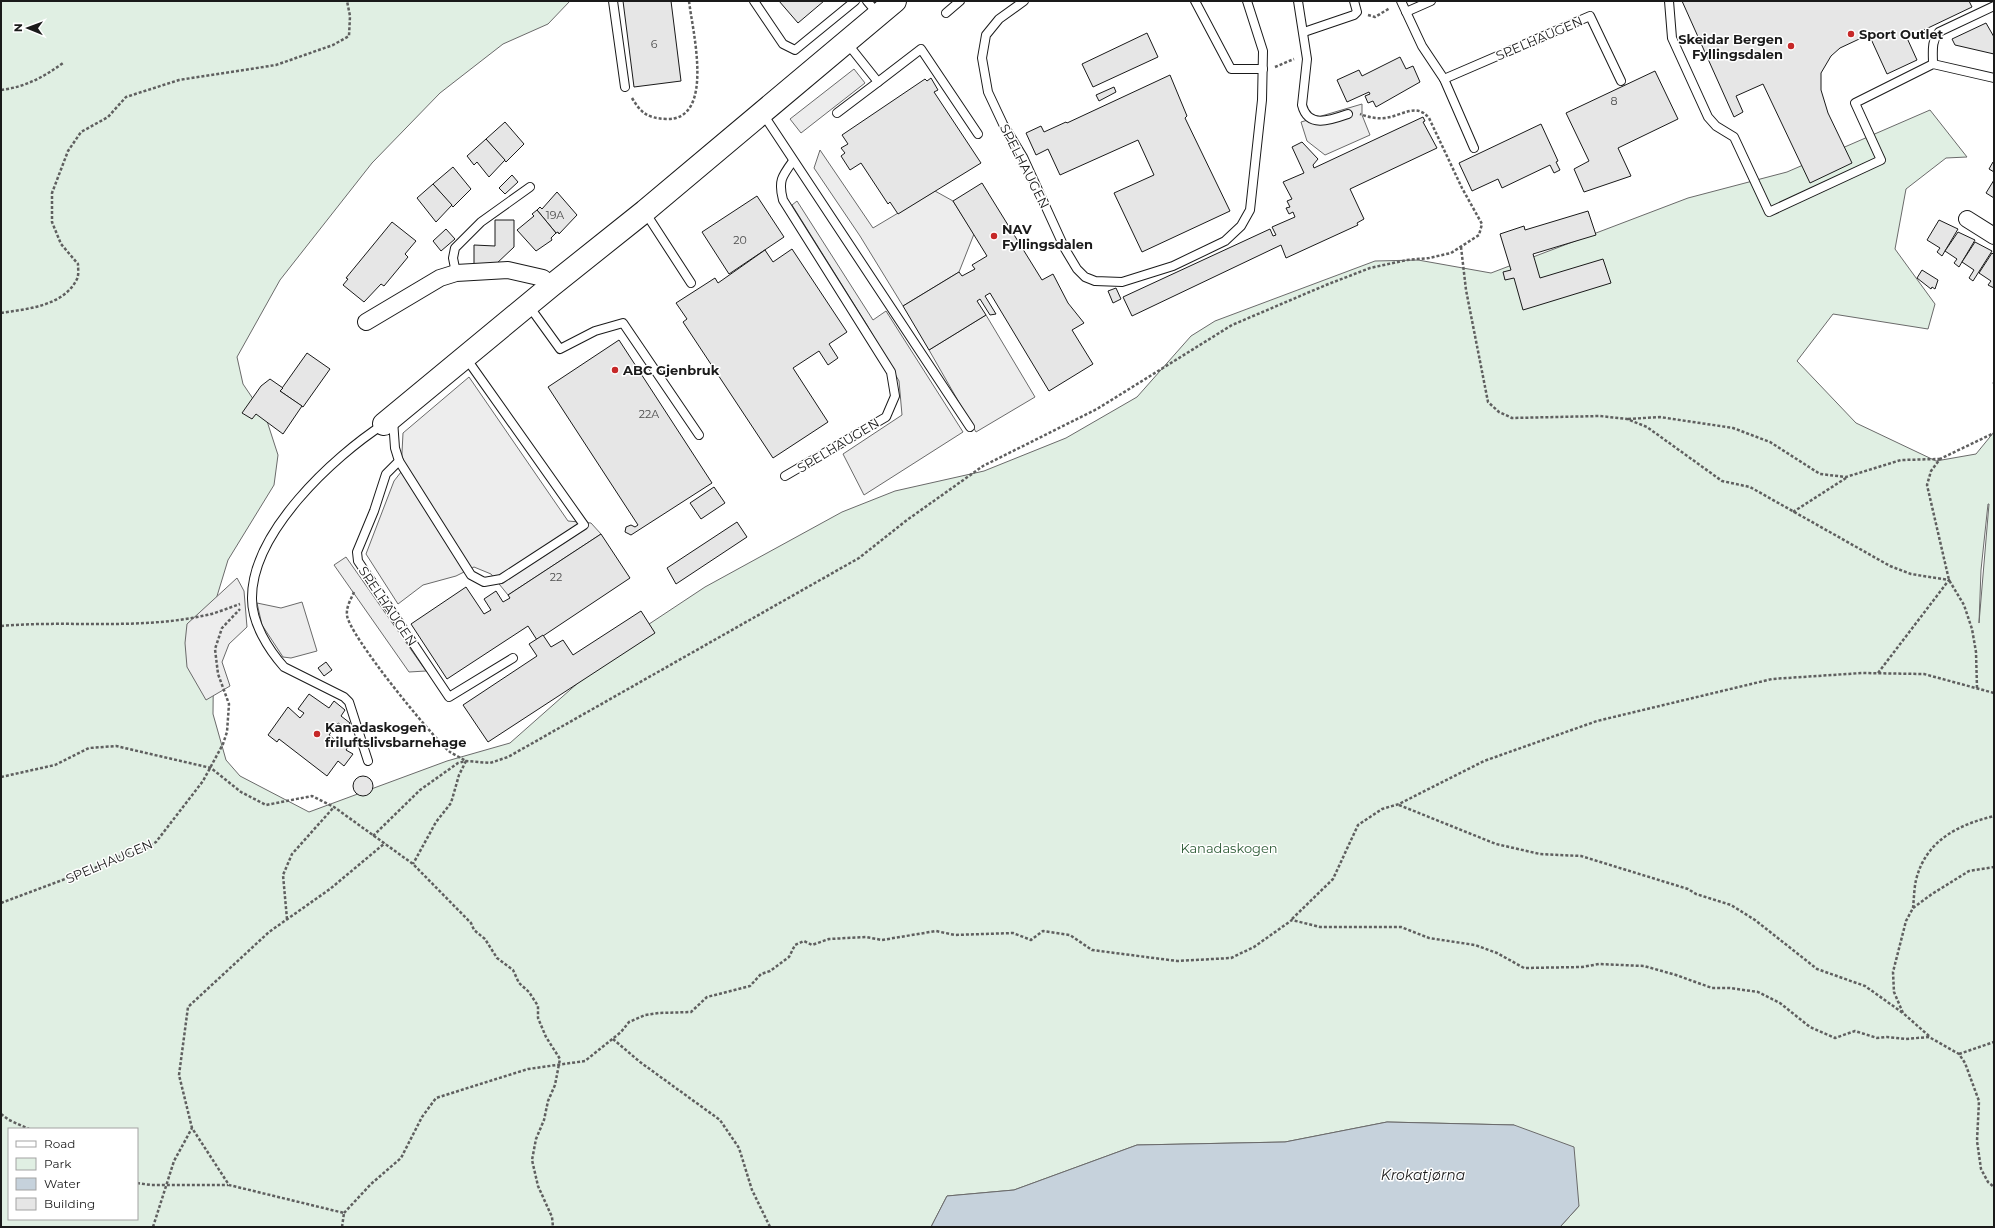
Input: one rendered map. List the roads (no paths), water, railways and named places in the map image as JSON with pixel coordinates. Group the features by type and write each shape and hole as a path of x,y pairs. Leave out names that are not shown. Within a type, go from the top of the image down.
{"street":[{"path":"389,421 551,286 763,114 846,42 880,6"},
{"path":"1967,219 1994,236"},
{"path":"366,322 440,278 456,273 508,270 543,278 551,286"}],"lane":[{"path":"613,1 625,87"},
{"path":"754,1 783,44 795,50 855,1"},
{"path":"946,12 960,1"},
{"name":"SPELHAUGEN","path":"1024,1 999,19 986,35 982,58 983,74 993,103 1040,190 1065,249 1077,269 1085,277 1095,281 1122,282 1173,266 1225,241 1241,226 1250,210 1261,108 1263,51 1247,1"},
{"path":"1195,1 1231,69 1263,69"},
{"path":"1298,1 1307,54 1307,70 1302,105 1303,112 1309,118 1323,121 1348,114"},
{"path":"1304,32 1357,12 1354,1"},
{"path":"1401,1 1422,46 1444,79 1474,148"},
{"path":"1406,12 1431,1"},
{"path":"1669,1 1672,38 1708,117 1716,126 1734,137 1769,212 1881,160 1855,103 1933,64 1994,78"},
{"path":"1933,64 1933,44 1935,37 1939,32 1994,6"},
{"name":"SPELHAUGEN","path":"1444,79 1590,16 1621,81"},
{"path":"846,42 878,82"},
{"path":"837,113 922,50 978,134"},
{"path":"763,114 970,427"},
{"name":"SPELHAUGEN","path":"785,476 886,417 895,396 891,372 783,200 780,187 782,176 793,161"},
{"path":"456,273 453,258 455,248 481,222 530,187"},
{"path":"644,211 691,283"},
{"path":"529,305 560,349 595,331 623,323 699,435"},
{"path":"368,761 349,702 344,697 284,667 278,659 258,626 252,600 253,581 264,551 296,500 318,477 389,421 398,461 471,575 484,582 501,579 584,525 466,358"},
{"name":"SPELHAUGEN","path":"398,461 386,474 374,511 357,552 358,561 449,697 513,658"}],"water":[{"name":"Krokatjørna","path":"1387,1122 1514,1125 1574,1147 1579,1206 1560,1227 931,1227 947,1196 1014,1190 1137,1145 1285,1142"}],"place":[{"name":"Sport Outlet","path":"1851,34"},
{"name":"Skeidar Bergen Fyllingsdalen","path":"1791,46"},
{"name":"NAV Fyllingsdalen","path":"994,236"},
{"name":"ABC Gjenbruk","path":"615,370"},
{"name":"Kanadaskogen friluftslivsbarnehage","path":"317,734"}],"park label":[{"name":"Kanadaskogen","path":"1229,848"}]}
